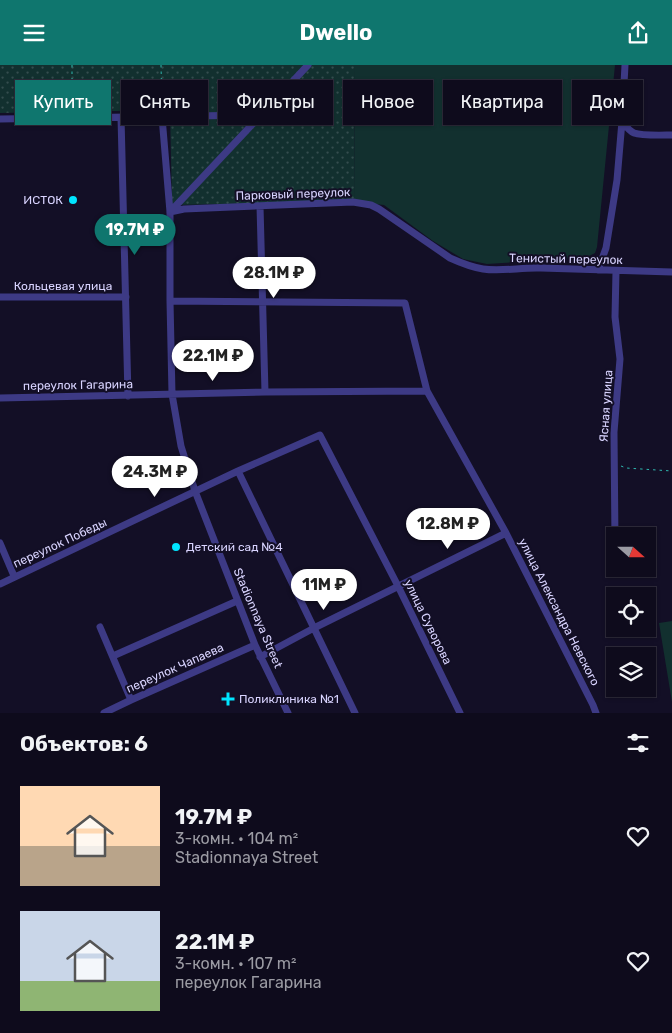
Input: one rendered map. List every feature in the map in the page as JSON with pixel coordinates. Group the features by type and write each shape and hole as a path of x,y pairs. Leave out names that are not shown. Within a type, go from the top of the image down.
{"street":[{"path":"294,80 308,65"},
{"path":"624,80 625,65"},
{"path":"0,119 121,117"},
{"path":"121,125 128,396"},
{"name":"Stadionnaya Street","path":"163,125 170,212 172,394 181,446 254,645 288,713"},
{"path":"170,212 251,125"},
{"path":"598,270 606,248 611,219 617,180 622,125"},
{"path":"625,125 634,133 672,135"},
{"name":"Парковый переулок","path":"170,212 184,209 353,202 371,205 460,263"},
{"path":"260,206 265,392"},
{"name":"Тенистый переулок","path":"460,263 484,269 536,268 672,272"},
{"name":"Ясная улица","path":"615,527 614,432 620,359 615,317 616,271"},
{"name":"Кольцевая улица","path":"0,297 126,297"},
{"path":"170,301 263,302"},
{"name":"улица Александра Невского","path":"263,302 405,303 427,391 506,533 596,713"},
{"name":"переулок Гагарина","path":"0,398 265,392 427,391"},
{"name":"переулок Победы","path":"0,584 238,471 320,435"},
{"name":"улица Суворова","path":"320,435 398,586 460,713"},
{"path":"238,471 355,713"},
{"path":"260,657 314,628 506,533"},
{"path":"0,543 14,577"},
{"path":"113,656 237,601"},
{"path":"100,627 131,700"},
{"name":"переулок Чапаева","path":"104,713 254,645"}],"path":[{"path":"72,65 72,80"},
{"path":"161,65 161,80"},
{"path":"614,464 626,468 672,471"}],"green space":[{"path":"0,65 355,65 355,80 343,80 343,125 355,125 354,202 172,205 170,125 208,125 208,80 121,80 121,111 111,111 111,80 15,80 15,113 0,113"},
{"path":"355,65 615,65 614,80 572,80 572,125 609,125 595,253 587,257 487,264 463,259 433,241 384,205 354,202 355,125 433,125 433,80 355,80"},
{"path":"672,621 672,702 659,623"}],"place":[{"name":"ИСТОК","path":"73,200"},
{"name":"Детский сад №4","path":"176,547"},
{"name":"Поликлиника №1","path":"228,699"}]}
